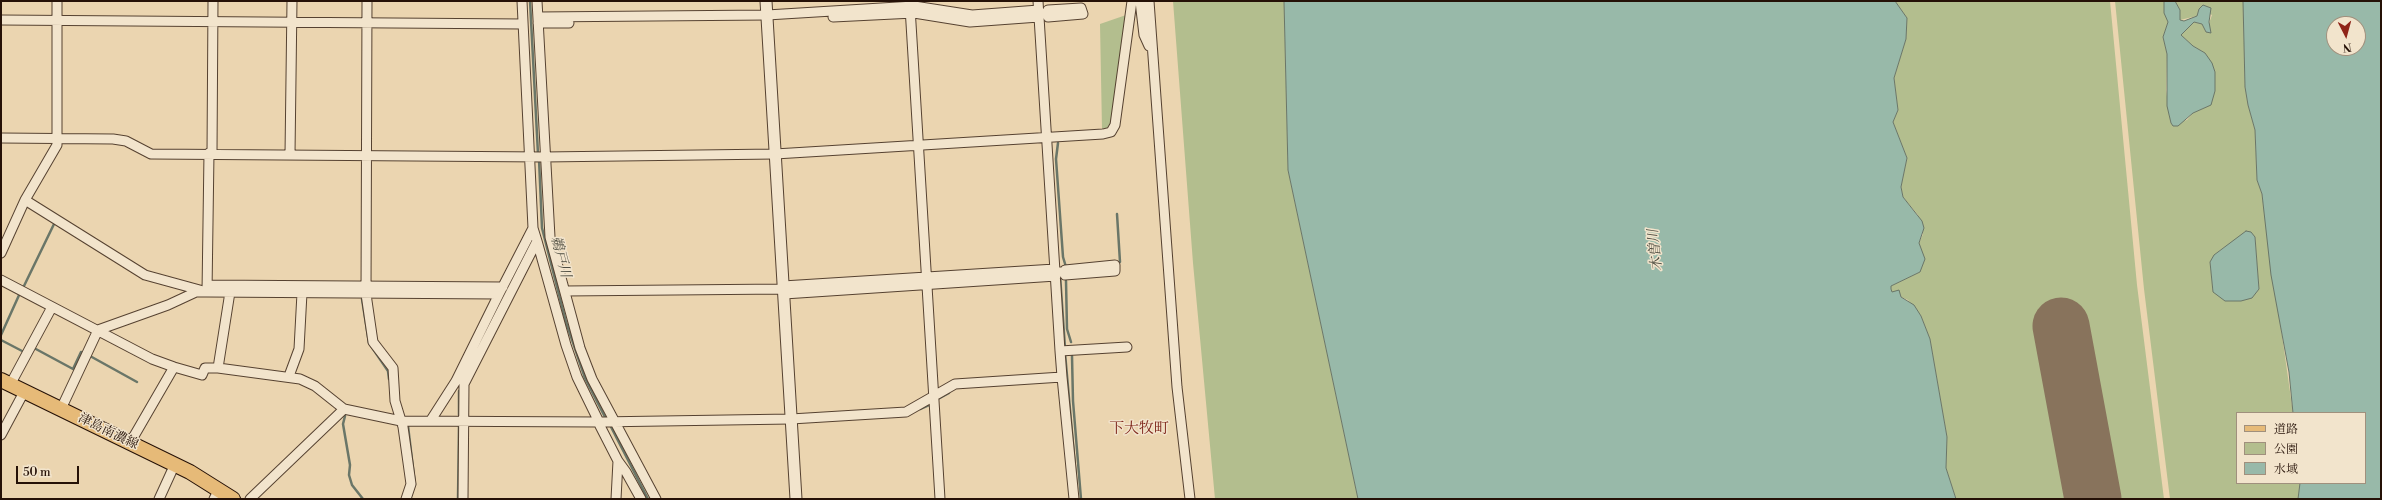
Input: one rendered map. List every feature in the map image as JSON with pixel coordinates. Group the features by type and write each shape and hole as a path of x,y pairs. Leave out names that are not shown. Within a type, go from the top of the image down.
{"main road":[{"name":"津島南濃線","path":"6,382 175,464 217,494 233,499"}],"street":[{"path":"1,253 4,237 57,145 58,1"},
{"path":"207,288 213,1"},
{"path":"290,154 292,1"},
{"path":"367,1 366,290 373,342 393,368 395,401 401,421 411,484 406,499"},
{"path":"522,1 533,228 566,346 578,377 618,461 641,499"},
{"path":"537,1 543,157 550,237 580,348 592,379 613,421 656,499"},
{"path":"766,1 796,499"},
{"path":"1,138 57,138 126,141 151,154 366,154 543,157 775,154 1111,132 1115,125 1132,1"},
{"path":"1140,1 1144,35 1152,54"},
{"path":"1149,1 1177,387 1190,499"},
{"path":"538,20 767,18 910,7 972,16 1040,11 1046,137 1058,272 1060,351 1074,499"},
{"path":"910,7 940,499"},
{"path":"1,15 57,18"},
{"path":"1,20 57,18 523,22"},
{"path":"25,200 145,275 230,292 302,293 366,290"},
{"path":"431,420 456,381 533,228"},
{"path":"463,499 464,384 537,241"},
{"path":"565,291 783,290 1058,272"},
{"path":"1,280 152,359 174,367 202,375 205,368 218,368 289,376 315,386 344,409 401,421 463,420 599,422 791,419 906,412 956,384 1062,377"},
{"path":"60,409 98,330 168,305 207,288 501,290"},
{"path":"218,368 230,292"},
{"path":"289,376 299,349 302,293"},
{"path":"6,382 52,306"},
{"path":"1060,351 1127,347"},
{"path":"130,443 174,367"},
{"path":"1,435 24,392"},
{"path":"250,499 344,409"},
{"path":"616,499 618,461"},
{"path":"159,499 175,464"}],"green space":[{"path":"1173,1 1284,1 1288,170 1358,499 1215,499 1193,263"},
{"path":"1895,1 2110,1 2137,285 2164,499 1956,499 1946,468 1947,437 1930,339 1921,316 1908,300 1901,297 1901,295 1892,292 1891,289 1891,286 1920,272 1919,243 1923,234 1918,215 1903,197 1901,187 1907,158 1893,122 1898,110 1894,78 1906,39 1907,18"},
{"path":"2115,1 2164,1 2168,22 2163,37 2167,54 2166,90 2171,123 2187,120 2193,113 2208,106 2215,91 2215,72 2205,53 2193,46 2181,35 2194,22 2202,24 2206,32 2212,15 2199,9 2197,16 2180,20 2180,10 2175,1 2243,1 2245,87 2255,130 2257,180 2262,194 2293,412 2236,412 2236,484 2300,484 2298,499 2170,499 2144,289","holes":["2241,237 2255,237 2259,289 2254,294 2213,292 2210,262 2219,251"]},
{"path":"1129,14 1110,127 1102,129 1100,24"}],"water":[{"name":"木曽川","path":"1284,1 1895,1 1907,18 1906,39 1894,78 1898,110 1893,122 1907,158 1901,187 1903,197 1922,221 1924,228 1919,243 1925,259 1920,272 1891,286 1891,289 1892,292 1899,290 1901,297 1914,305 1921,316 1930,339 1947,437 1946,468 1956,499 1358,499 1288,170"},
{"path":"2164,1 2175,1 2180,10 2180,20 2184,21 2197,16 2199,9 2203,5 2211,8 2209,22 2211,33 2206,32 2202,24 2194,22 2181,35 2193,46 2205,53 2212,63 2215,72 2215,91 2211,105 2193,113 2178,126 2173,126 2171,123 2167,106 2167,54 2163,37 2168,22 2164,13"},
{"path":"2243,1 2381,1 2381,499 2298,499 2300,484 2366,484 2366,412 2293,412 2289,372 2271,275 2262,194 2257,180 2255,130 2245,87"},
{"path":"2246,231 2251,232 2255,237 2259,289 2252,298 2241,301 2225,301 2213,292 2210,262 2214,255"}],"waterway":[{"name":"鵜戸川","path":"530,1 538,154"},
{"path":"1058,143 1056,159 1063,257 1066,267"},
{"name":"鵜戸川","path":"539,159 542,228 566,322 585,378 606,419"},
{"path":"1117,214 1120,262"},
{"path":"23,288 55,222"},
{"path":"505,292 532,240"},
{"path":"1060,275 1065,348"},
{"path":"1066,281 1067,329 1071,342"},
{"path":"1,335 20,293"},
{"path":"362,299 369,343 388,371 389,379"},
{"path":"1,340 24,352"},
{"path":"34,348 73,369 81,352"},
{"path":"1065,353 1077,489"},
{"path":"90,356 137,382"},
{"path":"1072,356 1073,401 1081,499"},
{"path":"459,391 459,415"},
{"path":"938,399 949,393"},
{"path":"920,409 929,405"},
{"path":"345,416 343,424 350,465 349,475 352,485 363,499"},
{"name":"鵜戸川","path":"609,423 648,499"},
{"path":"458,499 459,425"},
{"path":"408,426 415,485"}],"runway":[{"path":"2061,326 2093,499"}],"district":[{"name":"下大牧町","path":"1139,429"}]}
